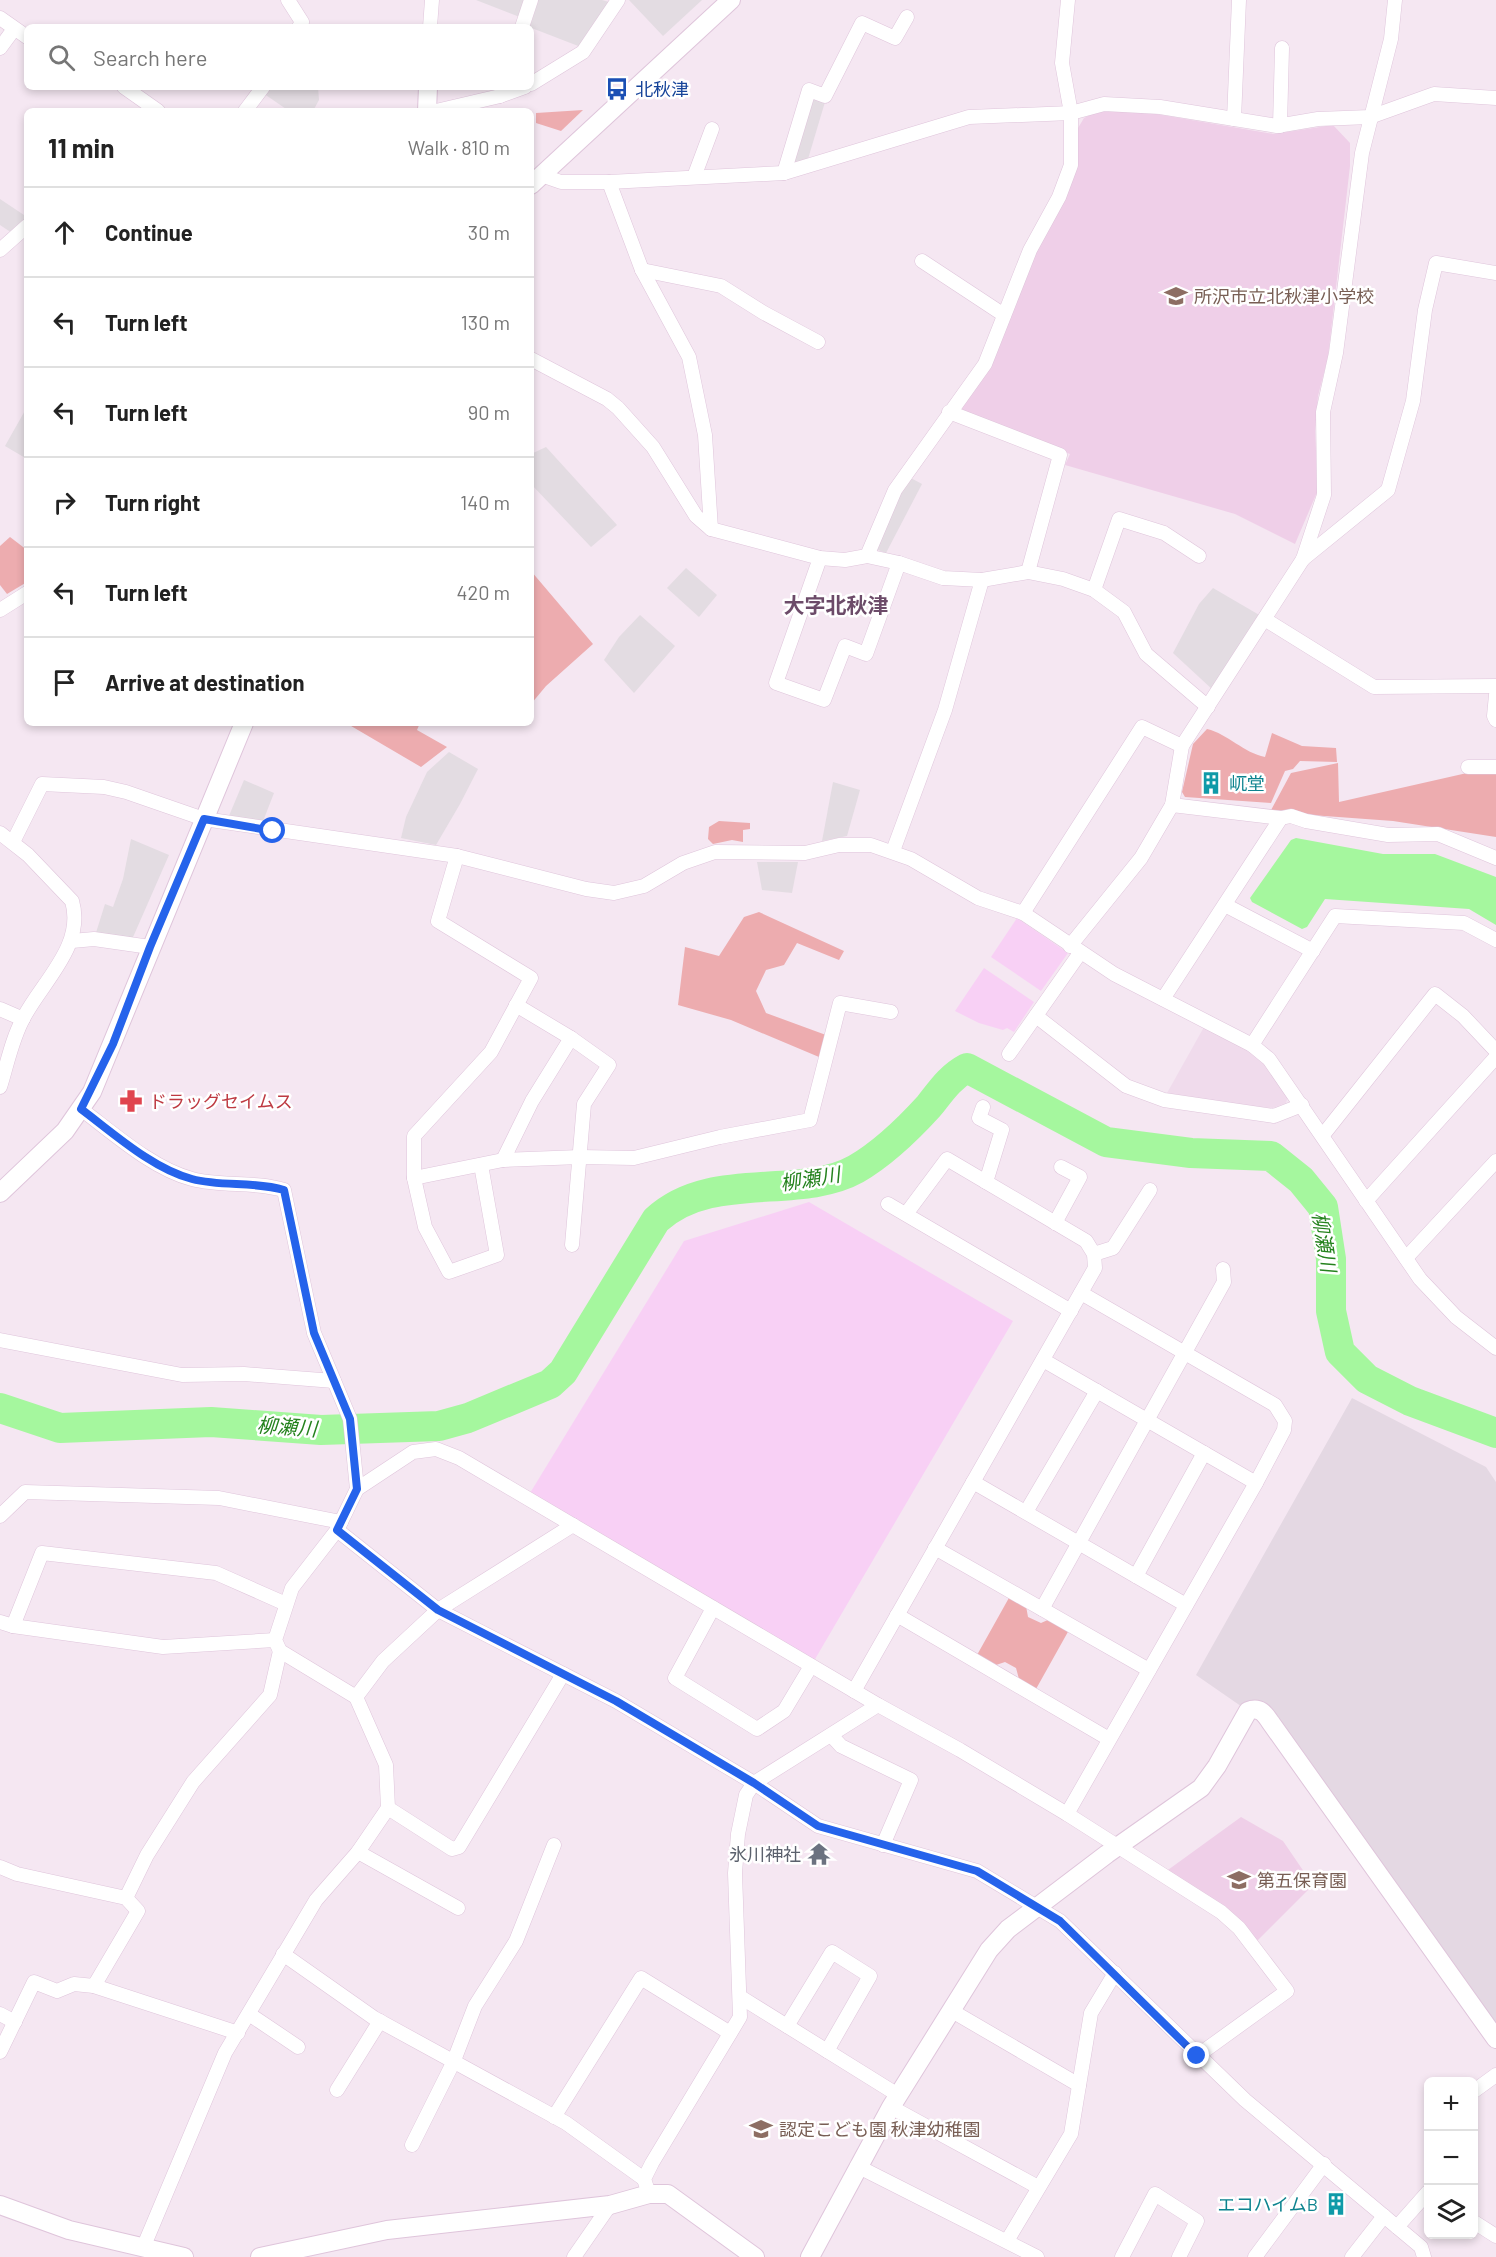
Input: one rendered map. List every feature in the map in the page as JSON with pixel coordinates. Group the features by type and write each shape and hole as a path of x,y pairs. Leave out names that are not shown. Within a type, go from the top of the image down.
{"street":[{"path":"288,0 302,22 301,24"},
{"path":"430,24 432,0"},
{"path":"523,24 531,0"},
{"path":"534,82 583,52 618,0"},
{"path":"536,180 731,0"},
{"path":"867,556 895,490 985,364 1030,250 1059,197 1071,165 1071,113 1062,63 1068,0"},
{"path":"1234,119 1239,0"},
{"path":"1009,1054 1036,1016 1075,950 1141,858 1172,805 1182,746 1304,559 1324,495 1323,412 1336,352 1356,199 1370,117 1391,39 1395,0"},
{"path":"784,172 809,90 825,96 862,23 895,38 907,17"},
{"path":"0,18 24,35"},
{"path":"0,48 14,29"},
{"path":"1280,126 1282,48"},
{"path":"128,90 154,108"},
{"path":"247,108 261,90"},
{"path":"427,108 428,90"},
{"path":"446,108 502,92"},
{"path":"536,180 609,182 784,172 969,117 1071,113 1104,104 1160,107 1280,126 1318,119 1370,117 1434,94 1496,98"},
{"path":"694,177 712,129"},
{"path":"609,182 642,270 689,357 705,435 711,529"},
{"path":"0,250 24,229"},
{"path":"922,261 1004,315"},
{"path":"1304,559 1388,490 1413,401 1425,310 1436,263 1496,273"},
{"path":"642,270 721,286 764,313 818,342"},
{"path":"534,362 618,408 653,447 696,516 711,529 820,558 845,560 867,556 899,563 943,578 982,580 1028,572 1063,579 1094,590 1124,612 1146,654 1208,707"},
{"path":"949,412 1060,455 1028,572"},
{"path":"1094,590 1119,519 1164,533 1199,556"},
{"path":"820,558 776,683 824,700 845,646 866,654 899,563"},
{"path":"894,851 945,710 982,580"},
{"path":"0,610 24,595"},
{"path":"1266,620 1374,687 1496,686"},
{"path":"1496,695 1496,720"},
{"path":"0,1193 38,1159 81,1109 113,1044 150,947 243,726"},
{"path":"1023,913 1142,727 1182,746"},
{"path":"1468,767 1496,766"},
{"path":"13,842 42,784 104,787 204,819 457,856 586,889 614,893 644,886 683,863 715,852 805,853 858,844 894,851 978,898 1023,913 1075,950 1252,1045 1269,1059 1420,1279 1456,1317 1496,1348"},
{"path":"1172,805 1281,818 1291,816 1306,821 1388,835 1438,834 1496,858"},
{"path":"1163,999 1281,818"},
{"path":"0,832 72,901 72,941 23,1019 0,1088"},
{"path":"457,856 438,921 531,978 491,1052 414,1136 414,1178 425,1227 449,1272 497,1255 481,1165"},
{"path":"1225,905 1313,951"},
{"path":"1252,1045 1335,916 1464,923 1496,940"},
{"path":"72,941 94,939 150,947"},
{"path":"1323,1136 1435,994 1463,1016 1496,1051"},
{"path":"414,1178 503,1160 580,1157 634,1158 720,1137 810,1120 840,1003 891,1012"},
{"path":"516,1005 571,1038 609,1065 584,1104 572,1245"},
{"path":"0,1009 23,1019"},
{"path":"1036,1016 1126,1086 1164,1100 1274,1116 1302,1105"},
{"path":"503,1160 532,1101 571,1038"},
{"path":"1366,1201 1496,1057"},
{"path":"984,1107 979,1118 1002,1130 986,1182"},
{"path":"81,1109 151,1160 191,1179 271,1186 284,1190 314,1333 350,1419 357,1489"},
{"path":"854,1691 1095,1268 1094,1254 1086,1241 947,1159 906,1214"},
{"path":"1406,1258 1496,1161"},
{"path":"1055,1222 1080,1177 1061,1167"},
{"path":"1094,1254 1113,1248 1150,1190"},
{"path":"888,1204 1071,1311"},
{"path":"1042,1609 1186,1354 1224,1282 1222,1269"},
{"path":"1067,1814 1284,1430 1281,1412 1275,1405 1081,1293"},
{"path":"0,1340 182,1375 244,1374 334,1381"},
{"path":"1043,1360 1256,1483"},
{"path":"1026,1512 1097,1391"},
{"path":"126,1898 147,1855 194,1782 270,1695 286,1604 292,1588 339,1526 357,1489 413,1452 436,1449 459,1458 811,1666 960,1750 1067,1814 1221,1912 1239,1928 1287,1991 1197,2056"},
{"path":"1136,1576 1204,1453"},
{"path":"973,1482 1186,1605"},
{"path":"0,1516 26,1492 219,1498 339,1526 438,1610 616,1701 754,1783 818,1826 977,1871 1040,1906 1060,1921 1115,1973 1197,2056 1245,2100 1421,2247 1424,2257"},
{"path":"356,1697 383,1661 438,1610 573,1525"},
{"path":"935,1548 1149,1670"},
{"path":"143,2248 196,2117 225,2053 316,1900 358,1852 388,1808 386,1765 356,1697 278,1646 163,1647 7,1624 42,1554 216,1573 286,1604"},
{"path":"713,1608 675,1678 757,1729 784,1711 811,1666"},
{"path":"897,1615 1109,1738"},
{"path":"388,1808 452,1849 459,1847 563,1674"},
{"path":"260,2257 387,2230 610,2205 646,2186 740,2017 735,1873 737,1844 746,1795 754,1783 878,1705"},
{"path":"810,2257 857,2166 989,1950 1008,1929 1118,1846 1201,1788 1217,1766 1248,1711 1254,1709 1262,1711 1405,1907 1496,2039"},
{"path":"831,1735 841,1746 911,1780 883,1845"},
{"path":"412,2145 453,2063 475,2006 516,1941 555,1845"},
{"path":"358,1852 458,1908"},
{"path":"0,1867 17,1874 126,1898 138,1911 94,1986"},
{"path":"787,2026 832,1952 870,1976 827,2051"},
{"path":"283,1954 380,2021 554,2117 646,2186 668,2194 755,2257"},
{"path":"1007,2241 1071,2134 1091,2013 1115,1973"},
{"path":"554,2117 641,1978 730,2033"},
{"path":"0,2052 34,1983 57,1991 74,1984 94,1986 238,2033"},
{"path":"741,1998 827,2051 895,2101 1038,2187"},
{"path":"952,2011 1078,2085"},
{"path":"0,2014 15,2022"},
{"path":"249,2014 298,2047"},
{"path":"337,2090 380,2021"},
{"path":"1478,2088 1496,2075"},
{"path":"1255,2257 1324,2164"},
{"path":"857,2166 1037,2257"},
{"path":"1122,2257 1155,2194 1197,2222 1179,2257"},
{"path":"1397,2227 1424,2197"},
{"path":"0,2205 69,2230 183,2257"},
{"path":"574,2257 610,2205"},
{"path":"1352,2257 1384,2216"},
{"path":"1478,2225 1496,2236"}],"shaded area":[{"path":"476,0 531,0 525,19"},
{"path":"536,0 602,0 616,4 586,49 534,29 534,24 530,24"},
{"path":"629,0 702,0 663,36"},
{"path":"318,90 319,100 315,108 285,108 260,91"},
{"path":"814,98 825,102 808,159 789,164 809,100"},
{"path":"583,110 561,131 536,123 536,113"},
{"name":"所沢市立北秋津小学校","path":"1100,110 1156,114 1274,134 1333,125 1350,143 1350,166 1328,357 1318,396 1315,431 1318,490 1295,544 1235,514 1065,465 1070,454 960,413 958,408 974,392 987,370 1043,235 1075,169 1078,128 1084,118"},
{"path":"0,199 24,215 24,228 15,235 0,225"},
{"path":"24,412 24,457 5,446"},
{"path":"546,447 617,525 591,547 534,487 534,453"},
{"path":"909,477 922,484 886,553 875,546"},
{"path":"10,537 24,548 24,584 7,594 0,585 0,546"},
{"path":"686,568 717,595 699,617 667,588"},
{"path":"534,575 593,644 546,686 534,700"},
{"path":"1213,588 1261,616 1213,690 1173,653 1199,604"},
{"path":"640,615 675,646 634,693 604,660 619,637"},
{"path":"351,726 419,726 417,730 447,747 421,767"},
{"path":"1207,729 1215,731 1250,752 1265,757 1272,733 1302,746 1336,748 1337,762 1300,761 1293,769 1285,771 1271,803 1185,797 1182,792 1193,744"},
{"path":"449,752 478,769 460,804 436,845 401,838 406,817 427,772"},
{"path":"1338,763 1339,802 1467,773 1496,772 1496,837 1393,821 1270,812 1291,773"},
{"path":"244,780 274,793 260,829 226,823"},
{"path":"833,782 860,790 847,836 822,841"},
{"path":"719,821 750,823 750,829 743,830 743,842 732,840 713,844 708,839 709,827"},
{"path":"1296,838 1383,854 1435,854 1496,877 1496,925 1469,909 1325,899 1307,927 1302,929 1252,902 1250,898 1291,840"},
{"path":"131,839 169,855 130,944 94,939 105,904 113,907 123,879"},
{"path":"757,862 798,862 792,893 762,890"},
{"path":"759,912 844,951 839,960 797,943 784,965 766,970 756,991 766,1013 826,1035 819,1057 731,1020 678,1005 685,947 719,956 744,917"},
{"path":"1017,918 1068,953 1041,991 991,957"},
{"path":"984,968 1034,1002 1014,1032 1007,1028 1003,1030 979,1023 955,1011"},
{"path":"1204,1027 1257,1054 1288,1096 1286,1103 1273,1108 1167,1093"},
{"path":"809,1202 1013,1321 811,1666 527,1498 684,1241"},
{"path":"1352,1398 1486,1467 1496,1482 1496,2039 1271,1723 1248,1711 1196,1675"},
{"path":"1010,1596 1026,1606 1028,1617 1041,1623 1050,1619 1069,1630 1036,1689 1019,1679 1016,1668 1005,1662 996,1665 977,1655"},
{"name":"第五保育園","path":"1241,1817 1283,1841 1313,1885 1252,1946 1239,1928 1161,1875"}],"waterway":[{"name":"柳瀬川","path":"0,1408 60,1428 211,1422 321,1430 439,1426 468,1418 550,1384 563,1372 656,1220 678,1204 702,1195 728,1190 808,1183 833,1178 856,1169 895,1140 951,1080 967,1068 1106,1142 1191,1153 1271,1156 1301,1180 1323,1207 1331,1259 1331,1311 1340,1352 1367,1379 1410,1401 1496,1433"}],"place":[{"name":"北秋津","path":"617,89"},
{"name":"所沢市立北秋津小学校","path":"1176,296"},
{"name":"屼堂","path":"1211,783"},
{"name":"ドラッグセイムス","path":"131,1101"},
{"name":"氷川神社","path":"819,1854"},
{"name":"第五保育園","path":"1239,1880"},
{"name":"認定こども園 秋津幼稚園","path":"761,2129"},
{"name":"エコハイムB","path":"1336,2204"}],"district":[{"name":"大字北秋津","path":"836,604"}],"route":[{"path":"273,831 204,819 150,947 113,1044 92,1092 81,1109 151,1160 191,1179 271,1186 284,1190 288,1199 314,1333 350,1419 357,1489 337,1530 438,1610 616,1701 754,1783 818,1826 977,1871 1040,1906 1060,1921 1115,1973 1197,2056"}]}
